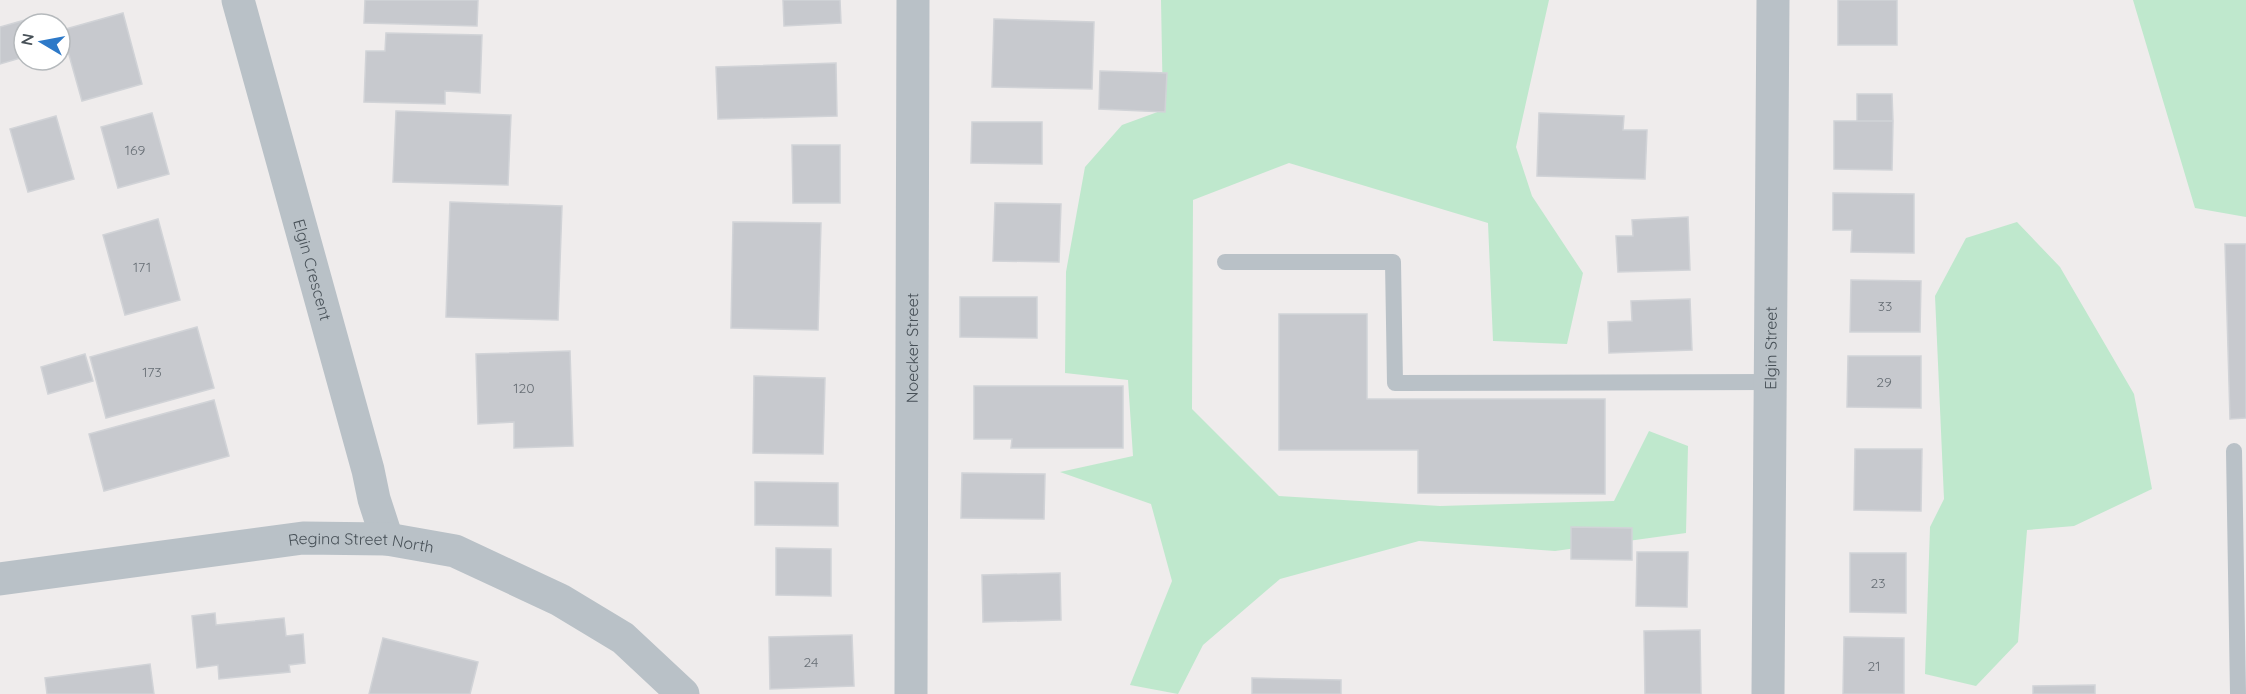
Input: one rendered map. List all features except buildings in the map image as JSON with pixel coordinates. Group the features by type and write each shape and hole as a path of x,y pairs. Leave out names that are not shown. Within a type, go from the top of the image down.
{"street":[{"name":"Elgin Crescent","path":"238,0 387,540"},
{"name":"Noecker Street","path":"911,694 913,0"},
{"name":"Elgin Street","path":"1768,694 1773,0"},
{"name":"Regina Street North","path":"0,579 303,538 387,540 455,551 560,600 623,638 683,694"}],"lane":[{"path":"1225,262 1393,262 1395,383 1770,382"},
{"path":"2234,451 2238,694"}],"green space":[{"path":"1161,0 1549,0 1516,147 1532,196 1583,273 1567,344 1493,341 1488,223 1289,163 1193,200 1192,409 1279,496 1440,506 1614,501 1649,431 1688,446 1686,533 1555,551 1419,541 1280,579 1203,645 1178,694 1130,685 1172,581 1151,504 1060,472 1133,456 1128,380 1065,373 1066,272 1085,167 1122,125 1163,110"},
{"path":"2133,0 2246,0 2246,217 2195,208"},
{"path":"2017,222 2060,267 2134,394 2152,489 2074,526 2027,530 2018,642 1976,686 1925,674 1930,527 1944,499 1935,296 1966,238"}]}
